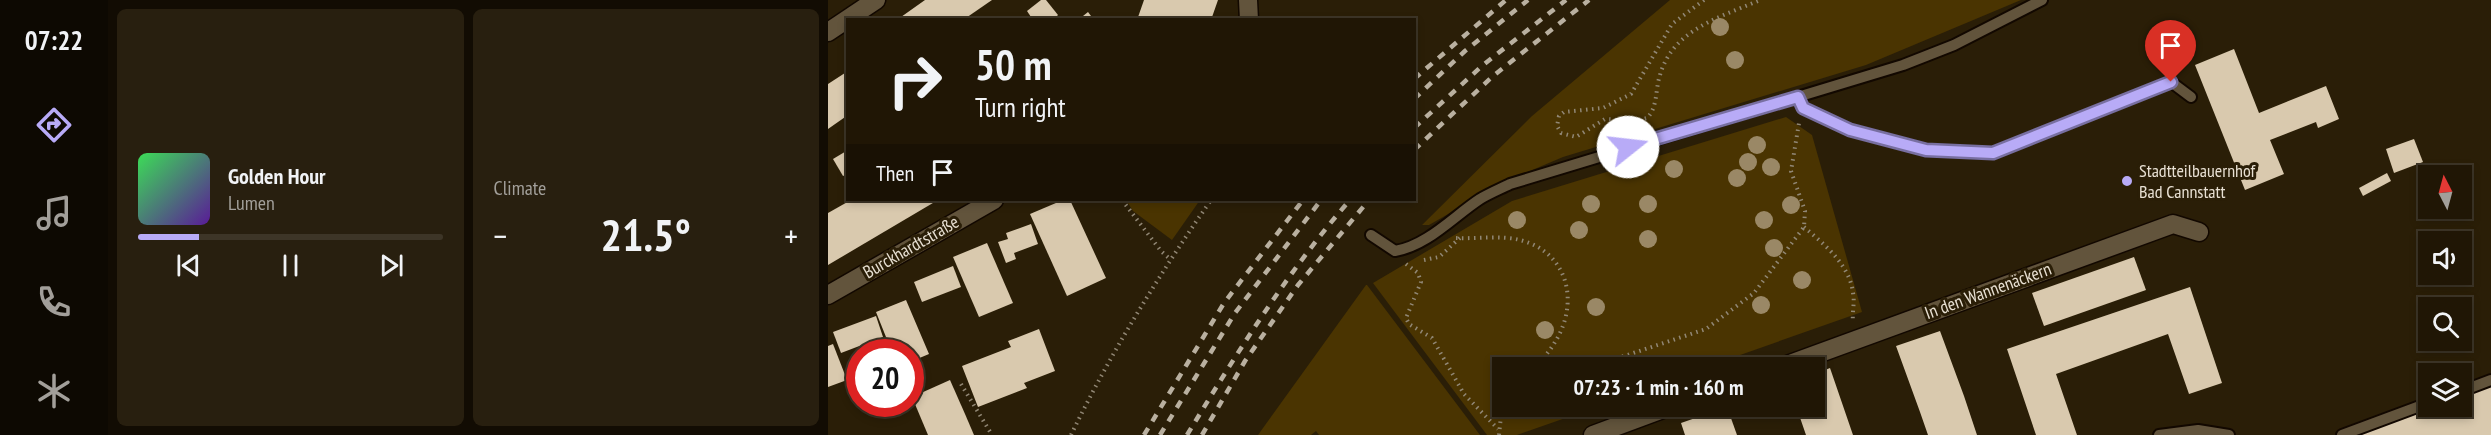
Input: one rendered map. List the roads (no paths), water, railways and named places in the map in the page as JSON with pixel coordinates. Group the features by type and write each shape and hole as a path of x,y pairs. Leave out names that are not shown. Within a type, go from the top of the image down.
{"street":[{"path":"849,18 876,0"},
{"path":"1248,0 1249,18"},
{"path":"828,32 846,20"},
{"name":"Burckhardtstraße","path":"828,295 992,201"},
{"name":"In den Wannenäckern","path":"1808,357 2173,224 2199,232"},
{"path":"1593,435 1641,417"}],"lane":[{"path":"1371,235 1395,251 1402,250 1440,229 1481,199 1510,184 1903,65 1954,45 2042,0"},
{"path":"1798,97 1803,108 1850,130 1926,150 1993,153 2171,82 2191,97"},
{"path":"2472,387 2491,380"},
{"path":"2342,435 2418,407"},
{"path":"2162,435 2202,433 2229,435"}],"railway":[{"path":"1416,77 1506,0"},
{"path":"1416,97 1465,51 1528,0"},
{"path":"1416,126 1483,65 1566,0"},
{"path":"1416,148 1493,76 1589,0"},
{"path":"1144,435 1224,303 1302,201"},
{"path":"1160,435 1235,313 1320,201"},
{"path":"1187,435 1284,284 1349,201"},
{"path":"1202,435 1245,361 1298,285 1368,201"}],"place":[{"name":"Stadtteilbauernhof Bad Cannstatt","path":"2127,181"}]}
